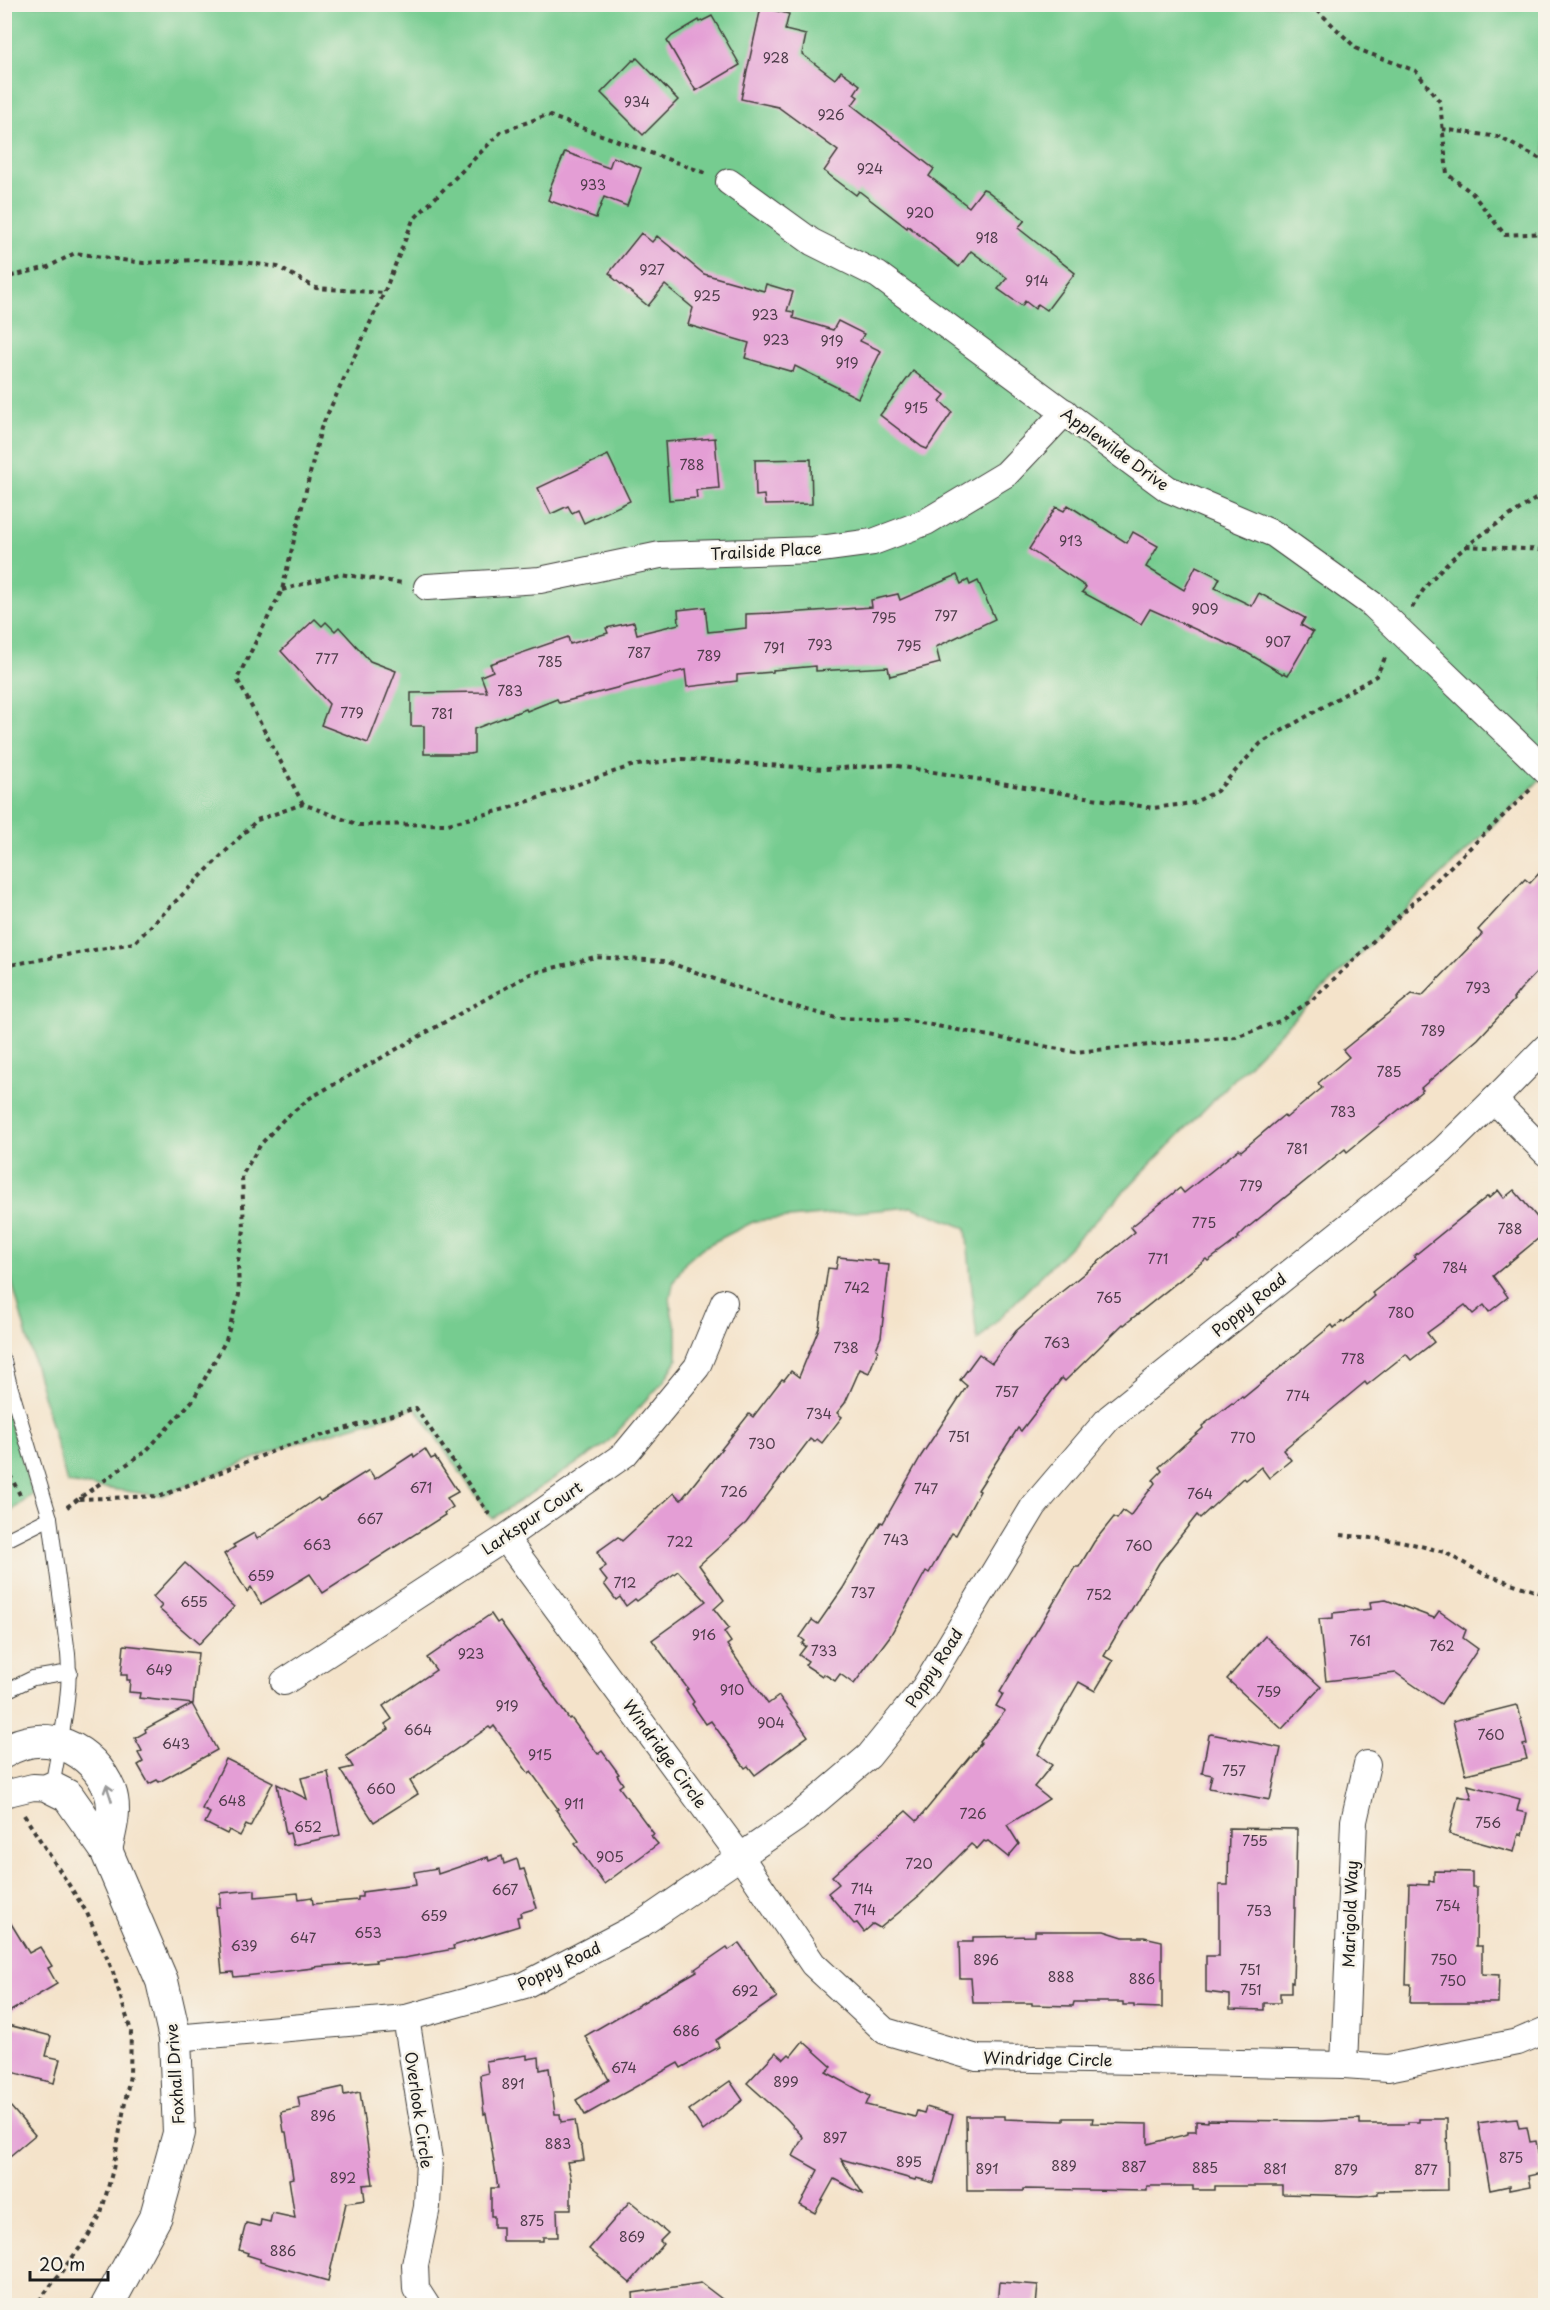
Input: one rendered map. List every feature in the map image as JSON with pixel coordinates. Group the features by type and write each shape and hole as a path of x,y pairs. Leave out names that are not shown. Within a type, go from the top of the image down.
{"street":[{"name":"Applewilde Drive","path":"729,182 812,242 878,275 1168,489 1274,534 1373,605 1541,777"},
{"name":"Trailside Place","path":"427,587 540,580 660,555 813,550 873,542 926,522 1006,474 1065,412"},
{"name":"Poppy Road","path":"176,2038 406,2018 525,1985 640,1925 795,1819 868,1756 924,1688 1034,1506 1109,1419 1442,1151 1545,1047"},
{"path":"1494,1100 1545,1152"},
{"name":"Larkspur Court","path":"284,1682 499,1528 625,1454 697,1367 724,1302"},
{"name":"Windridge Circle","path":"499,1528 740,1856 813,1964 885,2031 977,2058 1344,2064 1388,2068 1518,2042 1545,2030"},
{"path":"4,1752 36,1741 60,1742 81,1753 98,1770 110,1792 113,1814 106,1850"},
{"name":"Marigold Way","path":"1344,2064 1354,1821 1367,1764"},
{"path":"7,1793 33,1786 52,1788"},
{"name":"Foxhall Drive","path":"52,1788 68,1796 106,1850 162,1981 176,2038 179,2133 156,2216 106,2306"},
{"name":"Overlook Circle","path":"406,2018 429,2159 427,2207 415,2265 417,2289 427,2306"}],"lane":[{"path":"4,1361 50,1518 70,1672 65,1722 52,1788"},
{"path":"4,1541 50,1518"},
{"path":"4,1692 33,1678 70,1672"}],"path":[{"path":"1282,4 1315,8 1357,49 1416,71 1440,102 1447,174 1472,193 1505,235 1545,233"},
{"path":"303,804 237,679 282,590 321,428 384,292 413,220 501,132 547,115 729,182"},
{"path":"1442,129 1499,136 1545,162"},
{"path":"4,283 12,276 48,267 75,253 143,262 194,260 243,262 278,267 316,288 384,292"},
{"path":"4,966 134,943 257,820 303,804 358,825 448,824 506,809 631,766 682,759 825,769 891,765 1153,808 1192,803 1216,791 1261,743 1376,676 1422,589 1466,546 1545,492"},
{"path":"1466,546 1545,550"},
{"path":"282,590 339,574 427,587"},
{"path":"499,1528 416,1408 286,1446 161,1496 79,1499 147,1450 193,1400 226,1340 239,1295 238,1261 244,1230 242,1175 261,1144 283,1120 310,1098 530,974 595,957 665,961 775,1001 836,1018 905,1020 1075,1052 1236,1037 1280,1021 1312,1000 1541,777"},
{"path":"4,1482 12,1481"},
{"path":"1341,1535 1401,1541 1444,1552 1482,1573 1545,1595"},
{"path":"7,1793 87,1913 112,1970 131,2031 130,2075 113,2169 101,2214 85,2241 35,2306"}],"green space":[{"path":"4,5 1545,5 1545,775 1312,1000 977,1341 966,1228 912,1207 755,1221 702,1248 685,1263 674,1281 670,1298 677,1330 677,1360 664,1381 605,1445 492,1519 416,1408 286,1446 161,1496 67,1483 4,1253"},
{"path":"4,1405 33,1494 5,1516 4,1516"}],"building":[{"path":"761,7 789,14 785,30 806,35 802,54 835,79 841,71 860,85 854,94 858,97 852,105 934,169 929,176 969,207 983,189 1025,220 1018,228 1075,273 1047,310 1038,304 1035,309 1025,301 1022,306 998,289 1007,278 971,251 959,267 859,191 856,195 824,171 838,151 778,107 741,99"},
{"path":"712,16 740,65 696,91 667,41 699,20 700,22"},
{"path":"637,58 678,100 643,135 601,93"},
{"path":"565,152 609,168 613,157 641,168 627,206 604,197 596,218 548,200 551,191 549,190"},
{"path":"641,233 652,242 657,236 704,274 764,291 766,284 793,292 787,311 794,312 793,318 833,330 838,321 864,334 860,341 881,351 858,398 795,366 793,372 745,358 749,343 688,325 693,308 665,285 648,306 609,273"},
{"path":"913,371 945,395 940,401 952,412 927,449 880,415"},
{"path":"715,438 719,488 696,490 697,498 669,500 665,442"},
{"path":"608,455 630,501 584,523 578,510 572,513 568,506 551,514 538,488"},
{"path":"811,459 812,504 765,505 764,495 756,496 755,460"},
{"path":"1068,505 1127,543 1133,532 1158,546 1146,567 1184,590 1196,566 1220,578 1215,588 1252,606 1259,593 1305,618 1301,625 1313,632 1288,675 1244,651 1150,609 1141,624 1082,592 1086,587 1029,549 1056,507 1064,511"},
{"path":"957,575 961,584 968,580 970,585 978,581 995,619 936,647 940,663 890,676 888,667 816,671 816,666 773,670 773,672 737,675 737,681 687,687 685,670 559,703 557,699 474,729 474,753 470,754 424,754 424,726 411,726 411,693 487,692 481,676 493,671 490,664 568,637 570,644 608,633 606,628 634,622 637,634 679,624 678,610 705,607 708,632 746,628 746,614 872,607 871,600 898,594 900,600"},
{"path":"315,619 322,626 326,622 335,631 339,627 370,661 396,671 368,743 321,725 329,704 281,651"},
{"path":"1545,867 1545,964 1478,1039 1421,1088 1423,1090 1347,1152 1345,1149 1246,1229 1239,1238 1208,1261 1206,1259 1123,1324 1065,1381 1062,1378 1021,1431 1018,1428 978,1490 980,1491 956,1535 952,1533 929,1573 926,1571 890,1636 854,1684 840,1674 835,1681 805,1665 808,1661 799,1655 806,1646 802,1644 805,1641 800,1637 812,1620 818,1624 843,1588 921,1456 967,1386 960,1380 979,1354 992,1363 1016,1331 1135,1232 1131,1227 1180,1188 1184,1193 1239,1149 1241,1151 1284,1115 1286,1118 1322,1088 1318,1083 1349,1057 1343,1050 1412,994 1422,996 1482,934 1478,930 1525,879 1530,883"},
{"path":"1498,1190 1504,1198 1514,1190 1541,1222 1538,1225 1545,1233 1493,1276 1508,1297 1489,1312 1484,1305 1473,1314 1465,1305 1427,1333 1434,1342 1411,1360 1406,1354 1367,1385 1365,1382 1283,1450 1291,1460 1269,1478 1261,1467 1245,1480 1243,1478 1200,1518 1197,1515 1159,1563 1104,1656 1113,1661 1095,1691 1079,1682 1038,1754 1052,1765 1034,1787 1049,1799 1007,1825 1019,1844 1008,1857 988,1841 984,1841 977,1849 971,1844 920,1895 880,1928 873,1924 864,1932 857,1923 854,1924 828,1893 839,1884 832,1876 906,1811 917,1821 981,1743 1005,1711 996,1706 1003,1694 1000,1692 1075,1567 1079,1567 1094,1542 1114,1517 1117,1519 1123,1511 1130,1516 1155,1483 1153,1480 1162,1471 1159,1467 1203,1428 1202,1426 1242,1396 1243,1398 1332,1325 1334,1328 1342,1321 1344,1322 1375,1296 1372,1293 1415,1259 1414,1256"},
{"path":"838,1257 878,1261 878,1264 889,1265 881,1337 869,1373 860,1369 845,1403 837,1413 842,1417 822,1443 817,1439 814,1442 810,1439 746,1523 699,1565 724,1600 714,1609 729,1628 724,1632 731,1642 727,1645 768,1704 779,1696 808,1736 755,1775 748,1766 745,1768 711,1721 706,1724 692,1704 694,1702 686,1690 688,1689 652,1640 706,1601 678,1571 637,1601 635,1599 626,1606 620,1597 616,1600 604,1584 607,1581 599,1571 606,1566 597,1552 618,1537 622,1541 674,1493 681,1500 749,1414 753,1417 782,1379 784,1380 791,1371 799,1377 819,1328 828,1268 836,1269"},
{"path":"425,1449 431,1459 435,1457 458,1492 447,1498 453,1507 444,1513 445,1515 323,1593 310,1574 261,1604 251,1587 247,1592 224,1554 235,1547 233,1545 254,1533 257,1539 318,1498 320,1501 369,1470 375,1479 413,1454 414,1457"},
{"path":"185,1563 234,1607 199,1644 159,1609 162,1606 153,1597"},
{"path":"1386,1600 1434,1618 1439,1611 1466,1630 1463,1638 1478,1649 1441,1704 1396,1673 1326,1681 1319,1619 1333,1618 1333,1613 1371,1609 1370,1602"},
{"path":"491,1614 497,1623 500,1621 569,1719 571,1718 598,1754 602,1751 619,1774 617,1775 623,1784 619,1787 654,1834 651,1836 658,1844 604,1884 575,1844 579,1841 556,1810 558,1809 494,1726 491,1729 489,1727 410,1781 418,1794 374,1822 340,1770 353,1767 346,1756 389,1729 385,1724 392,1719 383,1706 436,1670 427,1658"},
{"path":"1265,1636 1321,1687 1282,1729 1227,1679"},
{"path":"124,1645 198,1653 193,1704 139,1698 140,1693 129,1692 130,1680 127,1680 127,1675 121,1675"},
{"path":"192,1704 217,1750 159,1782 157,1780 149,1784 138,1765 143,1762 138,1753 142,1751 135,1738 146,1732 145,1729"},
{"path":"1516,1705 1527,1744 1523,1745 1527,1759 1466,1774 1453,1721"},
{"path":"1211,1734 1281,1748 1270,1800 1209,1788 1212,1775 1202,1773"},
{"path":"226,1759 273,1782 250,1827 246,1825 240,1836 229,1830 227,1834 205,1823 210,1813 202,1809"},
{"path":"328,1772 340,1835 293,1845 290,1833 286,1834 277,1784 307,1799 301,1778"},
{"path":"1468,1785 1520,1799 1517,1811 1527,1813 1522,1835 1519,1833 1514,1852 1449,1834 1458,1796 1472,1799"},
{"path":"1229,1828 1297,1829 1293,1983 1291,1982 1291,1993 1280,1993 1280,2003 1264,2003 1264,2010 1230,2009 1230,1995 1206,1992 1206,1956 1219,1956 1219,1885 1228,1885"},
{"path":"502,1856 504,1864 517,1859 520,1870 524,1869 537,1908 520,1913 521,1916 517,1917 519,1926 453,1946 454,1949 404,1958 234,1977 233,1972 222,1973 216,1907 220,1907 220,1893 255,1890 255,1897 298,1893 299,1899 312,1897 313,1904 358,1900 358,1897 362,1897 362,1892 416,1885 414,1872 437,1868 438,1874 488,1857 489,1861"},
{"path":"1434,1871 1472,1872 1472,1887 1477,1887 1476,1946 1482,1946 1482,1974 1499,1975 1498,2003 1410,2003 1411,1984 1406,1984 1409,1884 1429,1885 1429,1881 1434,1882"},
{"path":"4,1912 29,1953 40,1947 52,1966 48,1968 57,1984 4,2015"},
{"path":"1035,1931 1104,1931 1123,1937 1144,1937 1162,1941 1162,2008 1134,2007 1134,2005 1123,2005 1123,2002 1074,2002 1073,2006 973,2003 971,1978 960,1978 959,1942 973,1942 973,1937 1035,1936"},
{"path":"739,1943 777,1997 716,2040 719,2047 681,2068 678,2063 585,2115 576,2100 609,2080 585,2036 697,1971 695,1969 727,1947 729,1950"},
{"path":"4,2024 51,2036 46,2056 60,2059 54,2083 4,2070"},
{"path":"803,2041 832,2067 826,2072 870,2096 866,2105 915,2117 917,2111 924,2113 926,2107 953,2115 934,2183 916,2178 915,2180 841,2159 863,2194 834,2179 815,2213 800,2205 818,2170 793,2156 803,2137 786,2118 747,2083 776,2052 784,2059 789,2054 791,2056"},
{"path":"527,2055 527,2059 539,2057 540,2070 549,2068 555,2114 560,2114 561,2122 575,2120 584,2160 567,2162 571,2179 571,2209 557,2209 558,2237 543,2237 543,2241 502,2241 502,2227 494,2227 494,2216 491,2216 491,2188 498,2188 486,2113 484,2114 480,2075 488,2073 486,2061"},
{"path":"730,2081 743,2100 703,2131 689,2110"},
{"path":"343,2087 344,2095 360,2092 373,2184 363,2185 365,2200 346,2203 328,2281 260,2262 260,2259 239,2250 246,2223 260,2226 261,2220 270,2222 272,2213 295,2218 289,2179 293,2178 281,2112 300,2108 298,2097"},
{"path":"4,2099 35,2135 4,2161"},
{"path":"966,2116 1005,2116 1005,2119 1064,2121 1064,2118 1093,2118 1092,2123 1148,2124 1148,2144 1188,2134 1188,2131 1196,2131 1196,2121 1360,2119 1360,2124 1408,2124 1408,2122 1419,2122 1419,2119 1447,2119 1448,2190 1378,2191 1378,2194 1360,2196 1282,2194 1282,2186 1215,2186 1215,2190 1193,2190 1193,2186 1147,2186 1147,2191 1023,2189 1023,2191 967,2191"},
{"path":"1517,2119 1519,2128 1527,2127 1530,2142 1536,2141 1542,2173 1528,2176 1530,2186 1509,2190 1509,2186 1490,2190 1478,2123"},
{"path":"630,2201 668,2233 660,2241 663,2244 630,2283 589,2249"},
{"path":"999,2282 1038,2285 1036,2306 997,2306"},
{"path":"701,2283 731,2306 634,2306 633,2293"}]}
